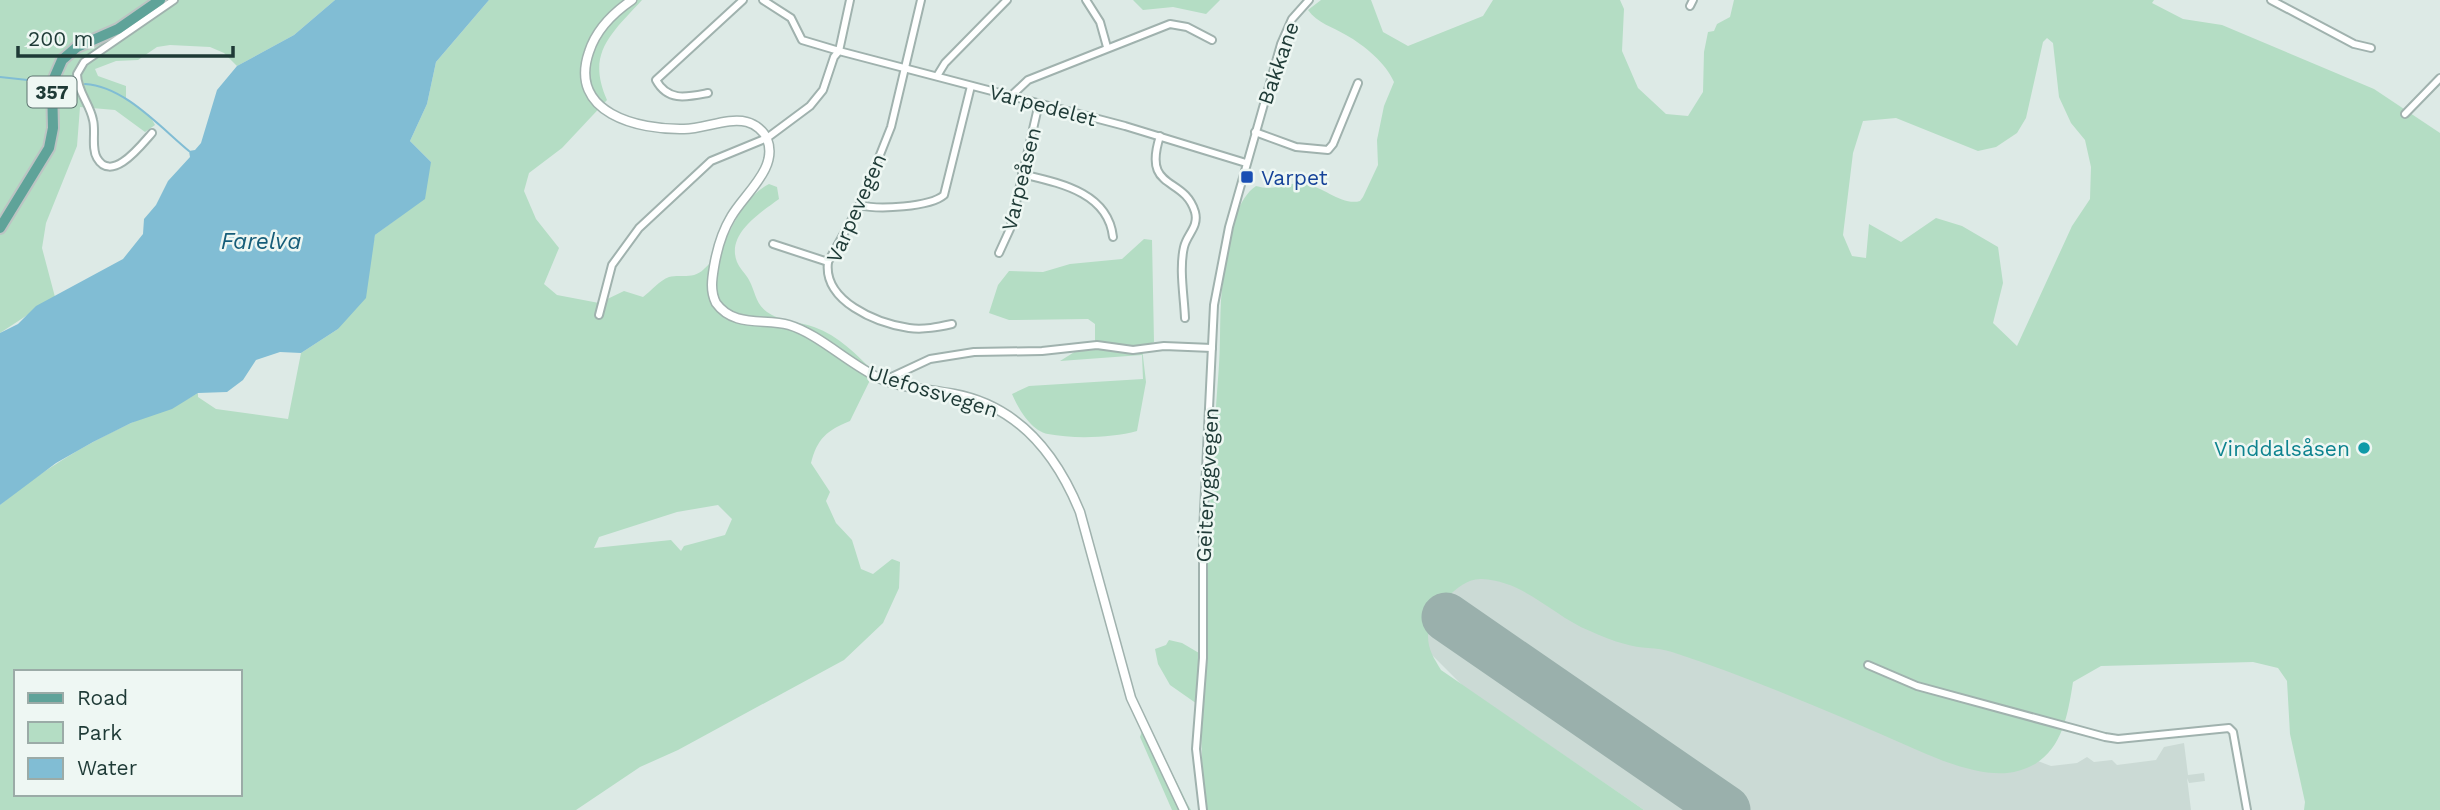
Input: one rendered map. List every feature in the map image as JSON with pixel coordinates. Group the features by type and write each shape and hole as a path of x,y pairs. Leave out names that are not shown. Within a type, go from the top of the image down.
{"main road":[{"name":"357","path":"0,228 49,148 53,128 52,83 62,60 77,47 118,29 160,0"}],"street":[{"path":"152,133 123,162 114,165 100,161 96,156 93,120 77,74 89,57 174,0"},
{"path":"632,0 607,20 587,56 586,85 597,105 626,121 665,128 686,129 748,122 760,129 767,138"},
{"path":"708,93 677,97 663,90 656,80 743,0"},
{"name":"Varpedelet","path":"763,0 790,18 804,41 1160,136 1246,163"},
{"path":"599,315 615,260 650,216 718,156 767,138 816,100 839,51 850,0"},
{"name":"Varpevegen","path":"921,0 903,67 892,124 860,205 828,262 831,284 841,298 853,306 906,328 928,329 952,324"},
{"path":"937,76 945,63 1007,0"},
{"path":"1086,0 1100,22 1107,47"},
{"name":"Bakkane","path":"1246,163 1286,29 1296,12 1309,0"},
{"path":"2271,0 2354,44 2371,48"},
{"path":"1011,96 1028,80 1170,24 1187,27 1212,40"},
{"path":"2405,114 2440,78"},
{"name":"Bakkane","path":"1255,132 1296,147 1328,150 1338,133 1358,83"},
{"path":"860,205 871,207 931,202 944,195 971,86"},
{"name":"Varpeåsen","path":"999,253 1007,238 1039,103"},
{"path":"1160,136 1153,159 1155,168 1186,199 1195,214 1193,230 1183,251 1185,318"},
{"name":"Ulefossvegen","path":"767,138 769,153 765,169 730,218 720,241 712,276 714,299 720,309 738,320 798,328 853,365 885,380 965,396 991,405 1023,425 1051,456 1068,484 1084,524 1131,698 1184,810"},
{"name":"Geiteryggvegen","path":"1203,810 1196,749 1203,658 1203,532 1212,348 1218,277 1246,163"},
{"path":"1022,174 1081,192 1107,215 1113,237"},
{"path":"773,244 828,262"},
{"path":"885,380 920,362 956,354 1042,351 1097,345 1133,349 1164,346 1212,348"},
{"path":"1868,665 1917,686 2105,737 2118,739 2229,728 2233,732 2247,810"}],"shaded area":[{"path":"1475,557 1718,641 2051,766 2077,763 2087,757 2094,762 2112,760 2117,765 2156,760 2164,747 2184,743 2188,775 2204,773 2205,781 2189,783 2187,778 2191,810 1644,810 1463,686 1423,646 1407,614"}],"green space":[{"path":"0,0 335,0 294,35 237,66 224,53 210,47 170,45 157,47 138,60 116,61 95,69 98,76 126,86 126,98 150,116 155,125 145,132 115,110 80,107 77,146 46,223 42,248 55,297 0,333"},
{"path":"489,0 642,0 620,23 605,45 599,69 607,100 562,148 529,173 524,191 536,219 559,248 544,284 557,295 599,303 624,291 643,297 666,279 673,276 691,276 704,269 721,248 747,202 769,184 777,187 779,199 754,218 740,233 736,242 737,262 763,309 772,315 814,327 831,335 874,372 850,421 824,436 811,463 830,492 826,501 836,523 852,540 861,569 873,574 892,559 900,562 899,588 883,623 844,660 678,750 640,767 576,810 0,810 0,505 46,471 94,441 198,393 198,397 216,409 288,419 301,353 338,329 369,263 375,235 398,218 431,162 410,141 427,104 436,62","holes":["718,505 732,519 725,535 684,546 681,551 671,540 594,548 599,537 677,512"]},
{"path":"1133,0 1220,0 1206,14 1173,7 1143,10"},
{"path":"1321,0 1371,0 1383,32 1408,46 1483,16 1493,0 1620,0 1624,9 1622,51 1638,88 1666,114 1688,116 1703,92 1704,52 1708,32 1714,31 1717,24 1730,17 1734,0 2154,0 2152,3 2183,19 2222,25 2374,89 2440,133 2440,810 2304,810 2305,802 2290,734 2287,681 2278,668 2253,662 2101,666 2073,682 2068,711 2059,738 2042,759 2014,772 1990,773 1939,759 1796,698 1703,663 1666,650 1631,646 1607,638 1576,625 1525,592 1497,581 1482,579 1473,580 1455,590 1446,598 1433,618 1428,641 1441,670 1644,810 1207,810 1203,785 1200,706 1170,685 1158,664 1155,649 1166,645 1169,640 1182,643 1199,653 1207,648 1209,541 1221,301 1232,229 1241,204 1256,186 1270,188 1306,184 1340,199 1360,201 1378,165 1377,140 1384,106 1394,82 1386,68 1367,49 1321,22 1308,10","holes":["2047,38 2053,43 2059,97 2071,123 2085,140 2091,167 2090,199 2072,226 2017,346 1993,323 2003,283 1998,247 1962,226 1936,218 1901,242 1869,224 1866,258 1852,256 1843,235 1853,153 1863,121 1896,118 1978,151 1996,147 2017,133 2026,118 2043,42"]},
{"path":"1144,239 1152,240 1154,342 1142,348 1146,382 1137,431 1092,437 1058,436 1042,432 1026,418 1012,394 1029,386 1143,379 1142,355 1060,361 1076,351 1095,350 1095,324 1088,319 1009,320 989,313 998,285 1009,271 1043,272 1070,264 1122,259"},
{"path":"1146,720 1191,810 1172,810 1140,737"}],"water":[{"name":"Farelva","path":"335,0 489,0 436,62 427,104 410,141 431,162 425,199 375,235 366,298 338,329 301,353 280,352 256,360 243,380 227,392 198,393 172,409 131,423 93,442 56,463 0,505 0,333 18,324 36,306 123,259 143,234 144,219 156,205 168,181 190,157 189,151 195,150 201,143 217,90 237,66 294,35"}],"waterway":[{"path":"0,77 46,82"},
{"path":"85,84 114,92 141,109 189,151"}],"taxiway":[{"path":"1478,639 1454,638 1449,631 1450,623 1463,619 1498,643 1506,658"}],"runway":[{"path":"1446,617 1726,810"}],"place":[{"name":"Varpet","path":"1247,177"},
{"name":"Vinddalsåsen","path":"2364,448"}]}
